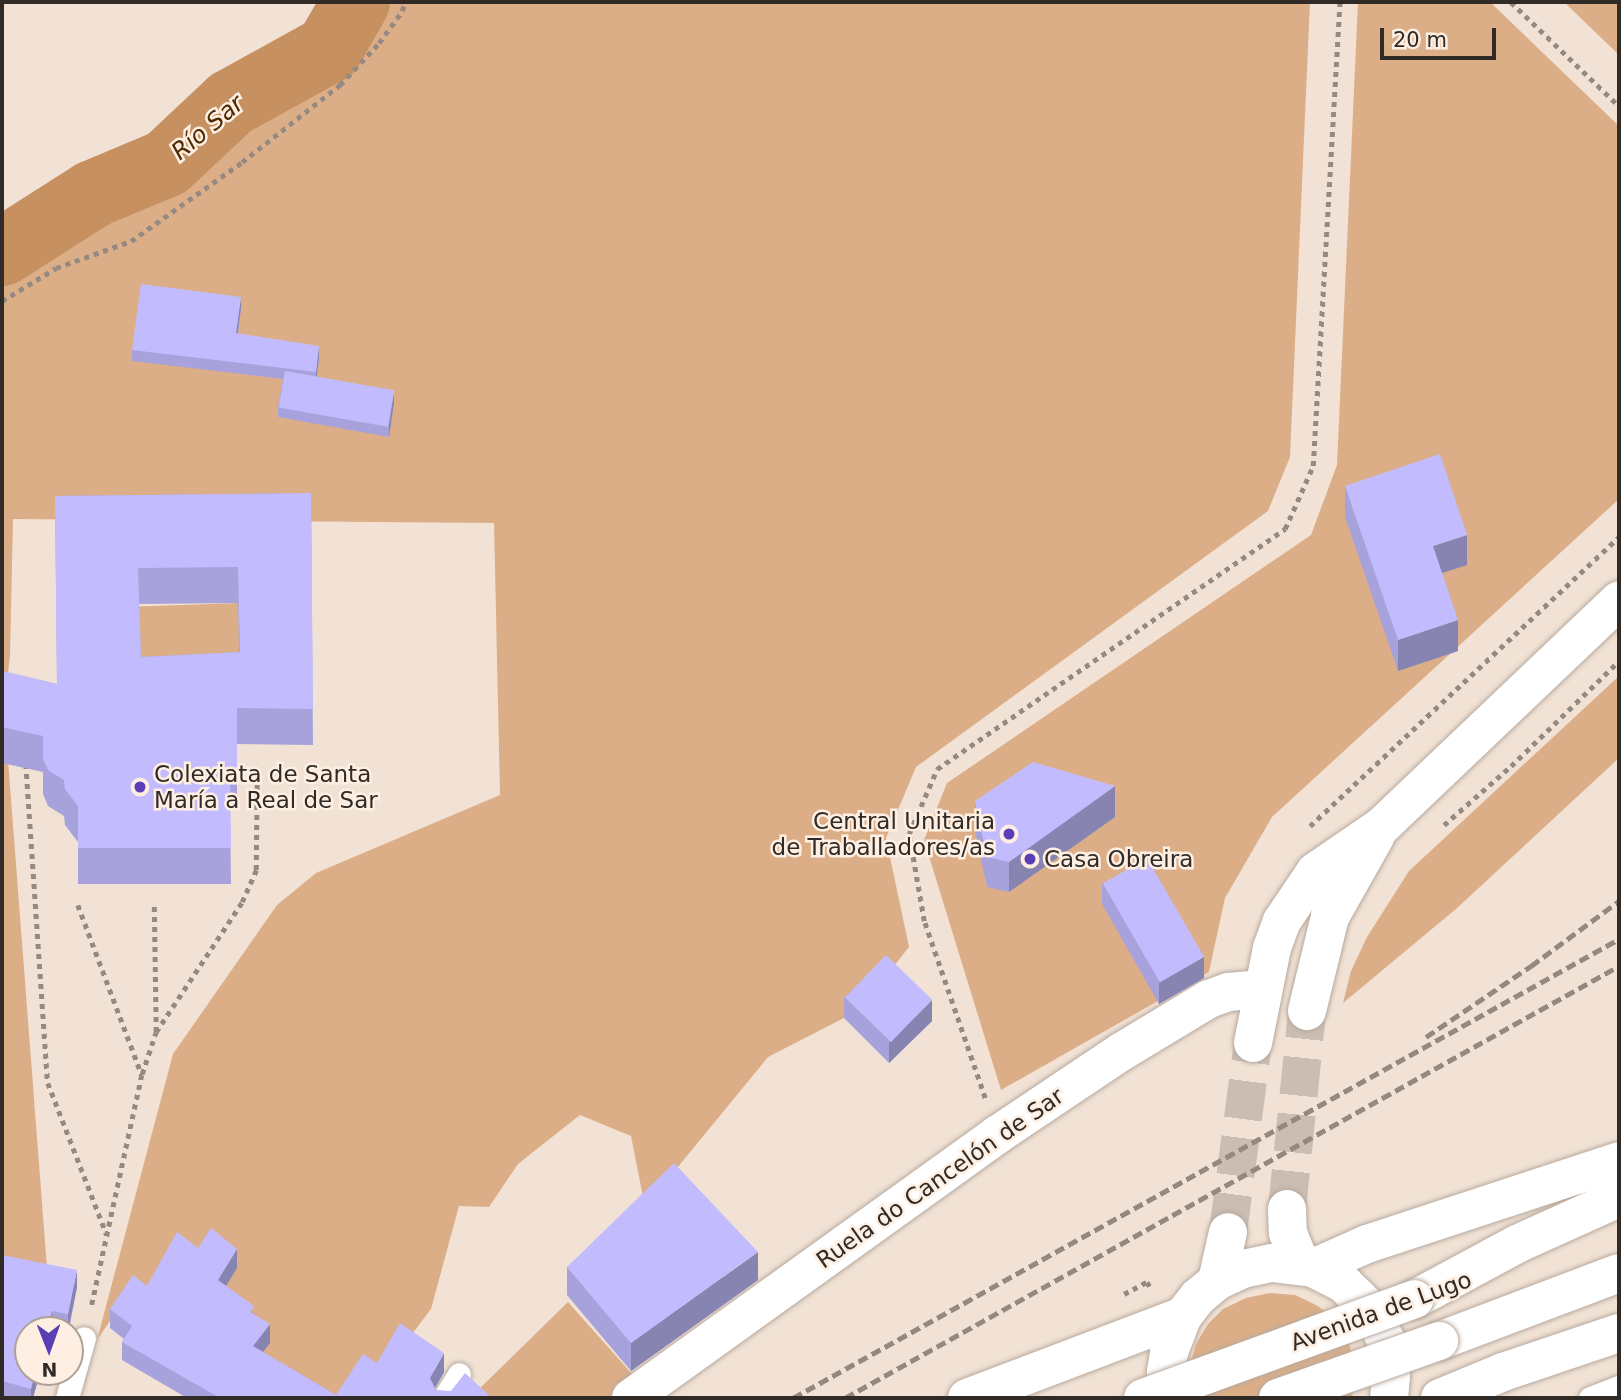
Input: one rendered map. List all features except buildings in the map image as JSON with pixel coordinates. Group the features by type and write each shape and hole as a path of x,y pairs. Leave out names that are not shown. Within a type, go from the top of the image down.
{"main road":[{"path":"1253,1043 1263,989 1282,921 1315,872 1382,826 1619,600"},
{"path":"1307,1011 1330,917 1382,826"},
{"name":"Ruela do Cancelón de Sar","path":"631,1398 998,1135 1121,1052 1209,999 1228,992 1263,989"},
{"path":"1307,1267 1367,1244 1619,1161"},
{"path":"1415,1299 1517,1244 1619,1199"},
{"path":"1287,1209 1288,1233 1307,1267"},
{"name":"Avenida de Lugo","path":"1143,1398 1619,1224"},
{"path":"1217,1282 1227,1232"},
{"path":"1169,1398 1166,1372 1169,1352 1183,1317 1198,1297 1217,1282 1243,1269 1262,1265 1307,1267 1344,1284 1370,1309 1386,1341 1391,1376 1389,1398"},
{"name":"Avenida de Lugo","path":"1278,1398 1619,1273"},
{"path":"967,1398 1183,1317"},
{"path":"1440,1398 1503,1372 1619,1333"}],"lane":[{"path":"444,1398 459,1374"},
{"path":"1590,1398 1619,1387"}],"path":[{"path":"2,301 56,268 131,241 242,162 340,85 379,43 402,11 405,2"},
{"path":"998,1135 924,921 909,834 937,769 1285,529 1313,466 1340,2"},
{"path":"1511,2 1619,106"},
{"path":"1442,827 1511,766 1619,661"},
{"path":"26,757 48,1083 107,1234"},
{"path":"84,1338 142,1074 156,1032 242,902 256,870 257,778"},
{"path":"154,902 156,1032"},
{"path":"78,905 142,1074"}],"shaded area":[{"path":"371,2 1310,2 1290,457 1268,511 916,767 886,838 909,947 886,976 844,1018 768,1057 645,1207 631,1136 580,1115 518,1164 489,1207 459,1206 431,1309 406,1342 342,1398 319,1398 135,1284 97,1340 173,1054 277,905 316,873 500,795 494,523 13,519 10,656 4,708 48,1281 34,1316 14,1316 14,1386 26,1386 25,1398 2,1398 2,266 98,206 169,177 236,117 339,60"},
{"path":"1358,2 1490,2 1619,126 1619,499 1272,817 1225,898 1209,972 1001,1090 924,840 947,783 1311,535 1337,465"},
{"path":"1564,2 1619,2 1619,55"},
{"path":"238,603 242,709 142,712 138,606"},
{"path":"1619,676 1619,758 1456,909 1343,1003 1351,971 1367,937 1409,871"},
{"path":"1270,1293 1295,1295 1318,1306 1337,1323 1349,1344 1356,1368 1352,1398 1194,1398 1190,1365 1196,1344 1208,1324 1223,1309 1246,1298"},
{"path":"568,1302 641,1384 621,1398 481,1398 475,1393"}],"waterway":[{"name":"Río Sar","path":"2,252 93,194 167,163 231,103 329,49 356,2"}],"tunnel":[{"path":"1287,1209 1307,1011"},
{"path":"1228,1232 1253,1043"}],"railway":[{"path":"1426,1037 1531,966 1619,901"},
{"path":"793,1398 1619,939"},
{"path":"845,1398 1619,966"}],"place":[{"name":"Colexiata de Santa María a Real de Sar","path":"140,787"},
{"name":"Central Unitaria de Traballadores/as","path":"1009,834"},
{"name":"Casa Obreira","path":"1030,859"}]}
